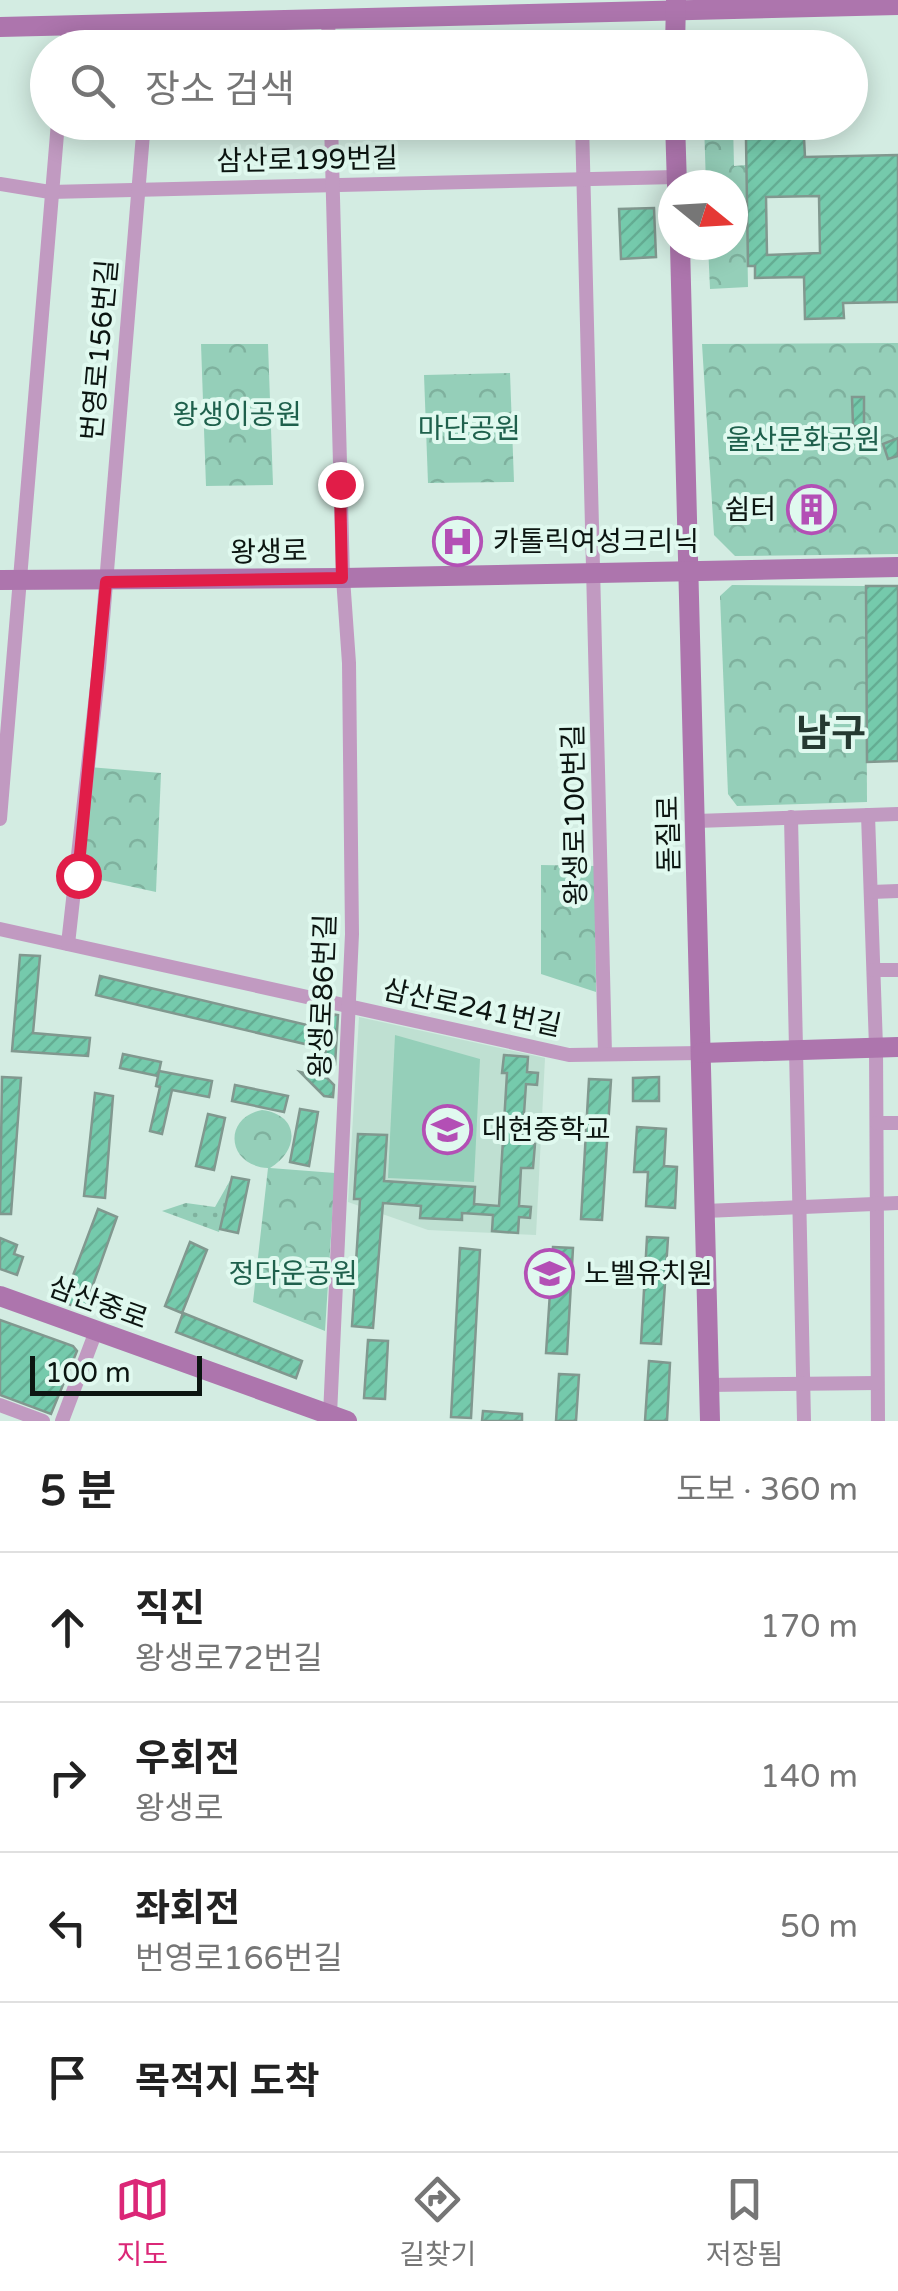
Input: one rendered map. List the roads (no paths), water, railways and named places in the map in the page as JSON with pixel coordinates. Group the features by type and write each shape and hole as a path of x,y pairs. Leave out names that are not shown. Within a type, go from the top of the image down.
{"main road":[{"path":"0,28 676,5 898,4"},
{"path":"675,30 676,5"},
{"path":"675,140 676,170"},
{"name":"돋질로","path":"680,260 710,1421"},
{"name":"왕생로","path":"10,581 594,575 898,567"},
{"path":"701,1053 887,1047"},
{"name":"삼산중로","path":"0,1296 339,1418"}],"street":[{"path":"328,18 328,30"},
{"path":"68,26 68,30"},
{"path":"0,819 10,581 56,140"},
{"name":"번영로156번길","path":"68,944 106,582 142,140"},
{"name":"왕생로86번길","path":"332,140 342,578 349,664 352,934 339,1418"},
{"name":"왕생로100번길","path":"583,140 605,1054"},
{"name":"삼산로199번길","path":"0,184 50,192 658,181"},
{"path":"696,821 898,814"},
{"path":"868,815 874,970 887,1047 877,1124 878,1421"},
{"path":"791,817 804,1421"},
{"path":"871,892 898,891"},
{"name":"삼산로241번길","path":"0,929 568,1055 701,1053"},
{"path":"874,970 898,970"},
{"path":"877,1124 898,1123"},
{"path":"705,1212 898,1203"},
{"path":"62,1421 96,1331"},
{"path":"709,1385 877,1382"},
{"path":"0,1405 42,1421"}],"place":[{"name":"쉼터","path":"811,510"},
{"name":"카톨릭여성크리닉","path":"458,542"},
{"name":"대현중학교","path":"447,1130"},
{"name":"노벨유치원","path":"549,1274"}],"district":[{"name":"남구","path":"831,734"}],"park label":[{"name":"왕생이공원","path":"237,415"},
{"name":"마단공원","path":"469,429"},
{"name":"울산문화공원","path":"803,440"},
{"name":"정다운공원","path":"293,1274"}]}
